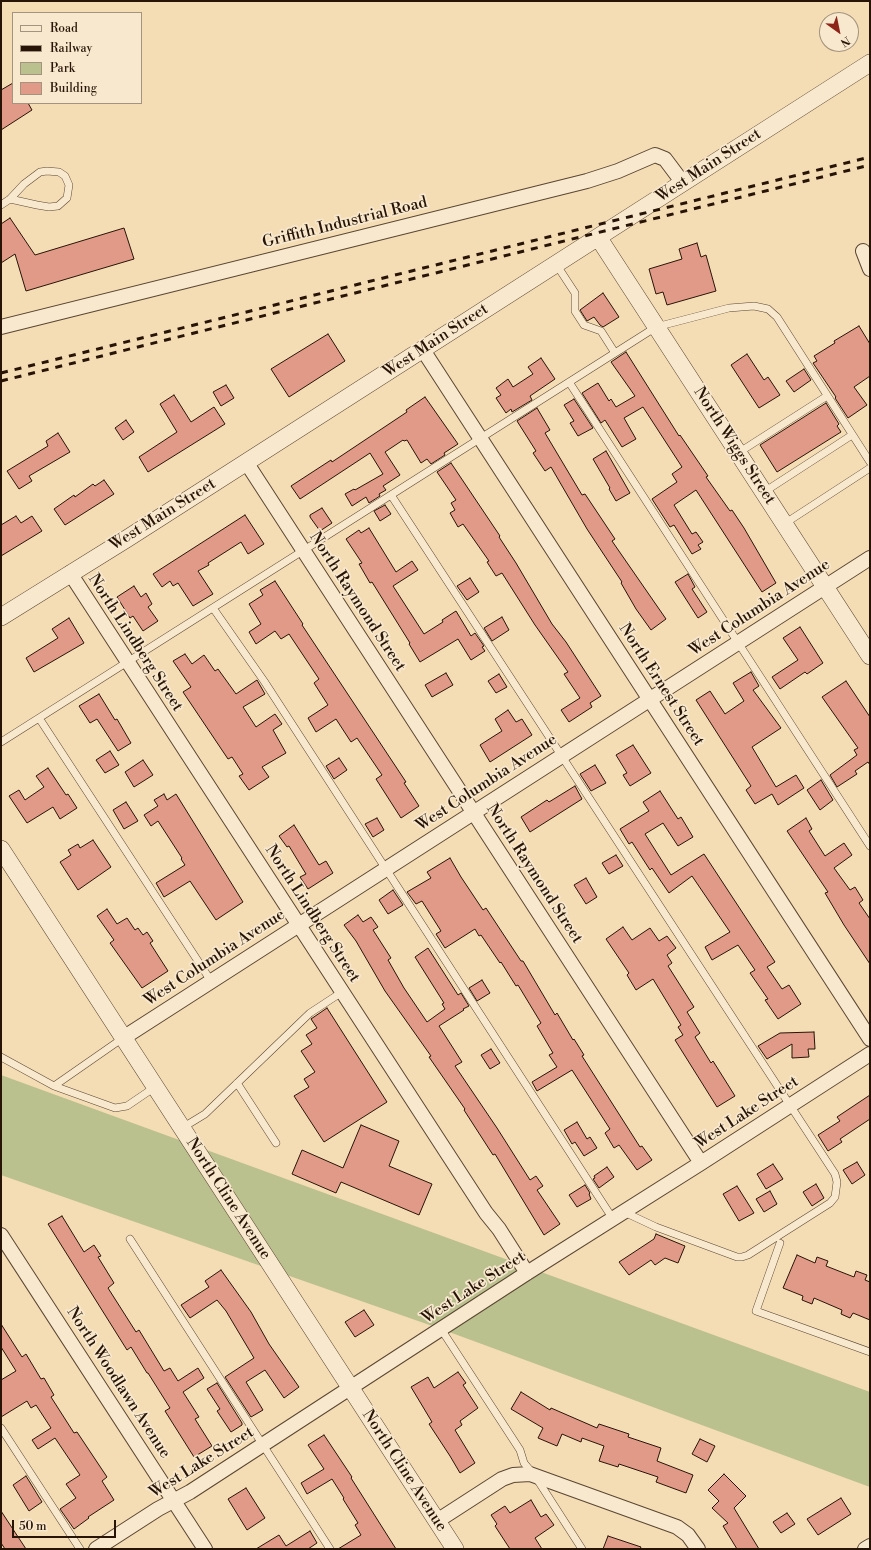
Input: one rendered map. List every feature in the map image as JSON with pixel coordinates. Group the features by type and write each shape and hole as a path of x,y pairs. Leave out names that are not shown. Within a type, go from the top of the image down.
{"street":[{"name":"West Main Street","path":"1,617 423,350 870,63"},
{"name":"Griffith Industrial Road","path":"1,327 587,181 618,171 655,155 665,159 683,183"},
{"name":"North Wiggs Street","path":"598,237 870,656"},
{"path":"863,251 870,268"},
{"name":"North Ernest Street","path":"423,350 870,1039"},
{"name":"North Raymond Street","path":"246,462 701,1163"},
{"name":"West Columbia Avenue","path":"123,1038 870,558"},
{"name":"North Lindberg Street","path":"70,573 481,1206 499,1229 527,1273"},
{"name":"North Cline Avenue","path":"1,849 455,1549"},
{"name":"West Lake Street","path":"96,1549 262,1445 527,1273 870,1054"},
{"name":"North Woodlawn Avenue","path":"1,1235 206,1549"},
{"path":"437,1521 508,1477 520,1474 535,1476 677,1527 688,1535 698,1549"},
{"path":"866,1549 870,1546"}],"lane":[{"path":"1,205 10,199 40,172 59,172 65,176 69,185 67,198 58,206 49,207 10,199"},
{"path":"556,264 575,293 575,311 581,321 584,325 601,332 615,353"},
{"path":"1,742 128,663 656,327 729,308 754,306 768,310 777,317 870,462"},
{"path":"569,382 870,846"},
{"path":"738,453 827,396"},
{"path":"764,492 852,435"},
{"path":"784,524 870,468"},
{"path":"213,608 264,681 386,869 618,1216 656,1227 737,1257 742,1257 748,1255 830,1203 835,1197 837,1190 835,1174 391,495"},
{"path":"40,718 211,981"},
{"path":"182,1128 205,1114 310,1013 342,992"},
{"path":"54,1086 123,1038"},
{"path":"1,1057 54,1086 115,1108 126,1106 156,1087"},
{"path":"237,1084 276,1143"},
{"path":"130,1239 330,1549"},
{"path":"780,1243 756,1311 870,1352"},
{"path":"441,1329 520,1450 524,1463 535,1476 582,1549"},
{"path":"1,1428 80,1549"}],"green space":[{"path":"1,1075 870,1392 870,1487 441,1329 1,1175"}],"building":[{"path":"12,84 12,104 29,104 32,110 1,130 1,90"},
{"path":"10,218 35,255 124,228 134,259 26,291 15,254 1,263 1,224"},
{"path":"697,243 701,257 706,255 716,291 667,305 663,292 656,294 649,269 682,259 679,249"},
{"path":"603,293 619,317 603,327 594,317 587,321 580,310"},
{"path":"859,326 870,344 870,376 854,387 867,405 848,418 813,363 817,361 814,356 835,343 834,341"},
{"path":"328,334 345,361 289,397 271,369"},
{"path":"626,352 679,436 680,435 708,476 706,477 744,528 776,583 762,592 696,490 674,505 692,534 696,532 703,542 698,545 701,549 692,554 674,525 670,527 652,499 677,482 672,474 682,467 643,407 624,418 636,439 622,447 605,420 601,423 582,393 598,383 609,401 611,399 616,407 635,396 611,362"},
{"path":"747,354 764,380 768,377 780,395 759,408 731,365"},
{"path":"541,358 555,379 530,396 532,400 512,412 511,409 506,413 496,398 501,395 496,388 508,379 513,387 533,374 528,367"},
{"path":"804,369 811,380 794,392 786,381"},
{"path":"226,385 234,398 221,406 213,392"},
{"path":"174,395 191,422 214,407 225,424 148,472 139,457 177,432 160,404"},
{"path":"425,397 458,444 444,453 445,455 431,464 427,459 421,463 407,440 403,440 385,452 400,475 383,486 386,490 369,503 366,497 352,506 345,494 383,474 370,453 300,499 291,486 331,460 332,462 407,412 406,410"},
{"path":"574,399 593,428 578,436 570,423 574,421 564,405"},
{"path":"826,403 839,424 837,426 841,432 777,472 760,445"},
{"path":"537,408 550,430 545,433 582,495 585,494 615,539 612,541 666,619 651,630 636,609 621,583 622,582 587,529 551,467 545,471 533,453 536,451 517,421"},
{"path":"126,420 134,432 123,440 115,428"},
{"path":"58,433 70,452 29,476 32,481 19,489 7,471 48,446 46,441"},
{"path":"606,451 630,493 616,501 593,459"},
{"path":"451,463 500,536 499,537 552,624 566,642 601,696 590,703 592,707 569,722 561,710 580,698 564,674 568,672 535,625 502,573 496,576 487,562 489,561 463,524 458,527 450,513 455,510 451,503 456,500 437,472"},
{"path":"104,480 114,494 65,525 54,509 74,495 75,497 93,484 95,486"},
{"path":"385,505 391,514 380,521 374,511"},
{"path":"322,508 332,523 320,531 310,515"},
{"path":"245,515 264,544 248,554 241,542 198,571 213,594 193,606 178,583 173,586 170,581 162,587 153,574"},
{"path":"16,516 21,523 32,516 42,531 1,556 1,525"},
{"path":"369,528 396,572 412,561 418,570 393,586 424,634 443,622 442,620 456,611 471,636 475,633 484,646 482,647 485,651 471,660 458,639 420,662 409,644 410,643 372,582 370,583 359,564 362,563 346,539 359,530 361,533"},
{"path":"688,574 695,587 692,589 707,612 698,618 675,582"},
{"path":"470,578 479,592 467,600 457,586"},
{"path":"275,581 303,624 302,625 406,782 404,783 419,806 401,818 376,779 382,775 357,738 351,742 336,719 316,732 308,718 328,705 314,683 319,679 289,634 281,639 275,631 256,644 249,632 261,624 249,604 263,595 260,590"},
{"path":"134,586 141,597 146,593 152,604 148,607 158,621 143,631 133,616 130,618 117,597"},
{"path":"502,617 509,630 492,641 484,628"},
{"path":"69,618 84,643 34,672 26,658 58,638 52,629"},
{"path":"800,627 823,663 807,674 805,672 780,689 772,677 798,660 783,638"},
{"path":"185,654 192,664 204,655 215,671 218,669 236,694 257,680 265,694 243,707 256,727 275,714 282,724 273,730 286,753 262,767 269,777 249,790 239,776 243,774 232,757 228,759 183,692 191,687 173,661"},
{"path":"751,672 759,686 753,690 781,728 752,747 776,787 796,775 804,788 778,805 772,794 755,804 746,790 751,786 696,700 710,691 725,714 744,701 733,683"},
{"path":"446,673 453,685 432,697 425,685"},
{"path":"499,674 507,687 496,693 488,681"},
{"path":"846,681 870,717 870,765 868,762 855,771 857,774 837,787 830,775 857,755 854,750 858,748 822,697"},
{"path":"99,694 115,720 117,719 131,743 118,751 97,719 90,723 79,706"},
{"path":"508,710 516,722 522,719 532,735 490,762 480,745 502,731 495,719"},
{"path":"633,745 651,773 630,786 623,775 627,773 616,755"},
{"path":"110,751 119,765 105,773 96,760"},
{"path":"339,758 347,770 334,779 326,766"},
{"path":"143,760 153,775 134,787 125,772"},
{"path":"595,765 606,783 591,791 580,774"},
{"path":"48,768 66,795 68,794 77,808 60,819 53,807 27,823 9,796 19,790 25,800 44,787 36,776"},
{"path":"821,780 833,800 820,810 807,790"},
{"path":"575,786 582,799 530,832 521,817 547,800 549,802"},
{"path":"660,791 678,819 681,817 693,837 678,846 663,823 645,834 671,875 704,854 775,962 767,967 782,989 789,985 801,1004 778,1019 765,1000 768,999 750,973 755,970 738,945 712,960 705,947 730,932 692,876 669,893 652,868 650,870 632,842 629,844 620,829 649,811 643,802"},
{"path":"164,794 167,800 176,794 243,902 216,920 190,881 164,897 156,883 185,865 158,821 151,826 144,815 158,806 154,800"},
{"path":"126,802 138,821 124,829 113,810"},
{"path":"377,818 384,830 373,837 365,824"},
{"path":"806,818 812,829 809,831 825,856 844,843 852,855 834,868 850,890 855,887 863,900 859,903 870,919 870,964 825,893 828,892 787,831"},
{"path":"294,825 319,865 326,861 333,873 308,889 300,877 306,874 289,846 287,847 279,836"},
{"path":"93,840 111,867 78,890 60,862 71,855 68,850 78,844 80,848"},
{"path":"616,855 623,866 609,874 602,863"},
{"path":"450,858 483,910 486,908 521,961 523,961 555,1015 557,1013 573,1040 574,1039 584,1055 582,1056 640,1147 642,1146 652,1160 637,1170 619,1145 614,1148 605,1133 610,1129 572,1070 537,1091 532,1082 557,1067 549,1055 553,1053 537,1026 541,1023 518,985 516,986 501,962 500,963 481,935 479,936 475,929 445,948 436,934 441,931 422,901 416,904 407,892 431,878 427,872"},
{"path":"586,878 597,897 586,904 574,885"},
{"path":"393,890 403,905 388,914 379,900"},
{"path":"107,909 117,924 127,918 135,930 138,928 143,935 147,932 153,941 150,943 168,971 142,988 110,943 114,940 97,916"},
{"path":"358,915 363,922 371,917 378,927 373,930 391,958 388,960 404,988 427,1022 445,1009 442,1004 444,1003 415,957 428,948 458,995 461,993 469,1006 439,1026 462,1062 455,1066 530,1180 536,1176 543,1186 537,1190 560,1224 544,1235 495,1154 493,1155 464,1110 465,1109 429,1057 431,1056 385,991 356,941 344,925"},
{"path":"623,927 632,940 650,928 659,941 667,936 676,948 667,955 672,963 668,966 694,1007 687,1012 700,1033 695,1037 711,1063 713,1061 735,1096 717,1107 675,1040 683,1035 678,1027 681,1025 653,979 636,990 627,975 629,973 606,939"},
{"path":"482,980 490,993 477,1001 469,988"},
{"path":"327,1008 387,1102 324,1142 294,1096 309,1087 304,1079 315,1072 301,1051 312,1044 306,1035 317,1028 311,1019"},
{"path":"814,1032 815,1049 808,1049 809,1057 792,1058 792,1044 767,1059 758,1046 780,1033"},
{"path":"491,1049 500,1063 490,1069 481,1055"},
{"path":"870,1095 870,1119 840,1139 842,1142 828,1151 818,1135 840,1121 837,1117"},
{"path":"577,1122 587,1139 590,1137 597,1148 584,1156 575,1142 572,1144 564,1130"},
{"path":"361,1125 399,1141 389,1166 432,1184 419,1215 341,1182 336,1193 292,1174 302,1150 343,1168"},
{"path":"857,1162 865,1175 852,1184 843,1170"},
{"path":"773,1164 783,1179 766,1189 757,1174"},
{"path":"607,1167 614,1177 599,1188 593,1179 595,1178 594,1176"},
{"path":"816,1184 824,1198 812,1206 803,1192"},
{"path":"585,1185 590,1193 591,1199 577,1207 569,1195"},
{"path":"737,1186 754,1213 739,1221 723,1194"},
{"path":"770,1191 777,1204 764,1212 756,1199"},
{"path":"62,1216 84,1252 94,1245 101,1256 98,1257 114,1283 108,1288 136,1332 139,1330 164,1371 170,1368 178,1381 198,1368 204,1378 183,1392 199,1417 195,1419 212,1446 194,1457 165,1411 170,1408 131,1347 127,1350 48,1224"},
{"path":"656,1234 685,1246 678,1263 665,1258 655,1265 651,1260 629,1275 619,1262 654,1239"},
{"path":"797,1255 815,1263 817,1257 828,1261 826,1266 854,1277 856,1271 867,1275 865,1280 870,1282 870,1320 853,1313 850,1318 841,1314 842,1310 814,1298 812,1304 802,1300 803,1296 783,1288"},
{"path":"221,1270 251,1312 269,1344 299,1387 284,1398 265,1370 246,1382 263,1410 251,1417 225,1377 254,1358 226,1311 217,1300 190,1318 181,1305 209,1287 205,1281"},
{"path":"364,1310 374,1325 355,1337 345,1322"},
{"path":"1,1324 22,1357 26,1354 41,1379 44,1378 54,1395 51,1397 74,1433 77,1432 107,1477 102,1481 114,1500 88,1517 89,1518 74,1529 60,1509 76,1498 66,1484 80,1475 55,1438 38,1449 32,1440 51,1428 36,1405 31,1408 27,1401 1,1417 1,1380 16,1371 1,1347"},
{"path":"458,1372 466,1383 463,1385 478,1408 460,1421 462,1425 455,1430 475,1463 460,1473 429,1424 432,1422 411,1387 428,1377 434,1388"},
{"path":"217,1383 242,1423 242,1425 231,1432 217,1411 220,1409 207,1389"},
{"path":"521,1392 550,1410 551,1408 597,1428 599,1424 629,1434 628,1437 661,1448 657,1461 693,1475 686,1493 656,1482 658,1477 619,1464 618,1467 599,1461 604,1446 582,1438 581,1442 562,1434 557,1446 538,1438 543,1428 511,1409"},
{"path":"324,1435 352,1477 351,1478 396,1549 338,1549 361,1535 355,1525 358,1523 343,1499 344,1498 332,1479 307,1494 301,1483 324,1469 308,1445"},
{"path":"700,1439 715,1446 707,1462 692,1454"},
{"path":"724,1474 746,1496 734,1508 759,1549 737,1549 723,1526 728,1523 712,1508 719,1501 708,1490"},
{"path":"26,1476 42,1502 29,1511 13,1485"},
{"path":"246,1488 265,1518 247,1530 228,1499"},
{"path":"841,1498 851,1514 818,1535 807,1519"},
{"path":"531,1500 541,1517 546,1514 554,1525 535,1538 542,1549 510,1549 495,1526 497,1524 491,1515 505,1506 510,1513"},
{"path":"1,1511 26,1549 5,1549 1,1543"},
{"path":"787,1513 795,1524 781,1533 773,1522"},
{"path":"310,1531 317,1543 308,1549 256,1549 279,1535 286,1546"},
{"path":"608,1536 641,1547 640,1549 603,1549"}],"railway":[{"path":"1,373 870,157"},
{"path":"1,381 870,165"}]}
